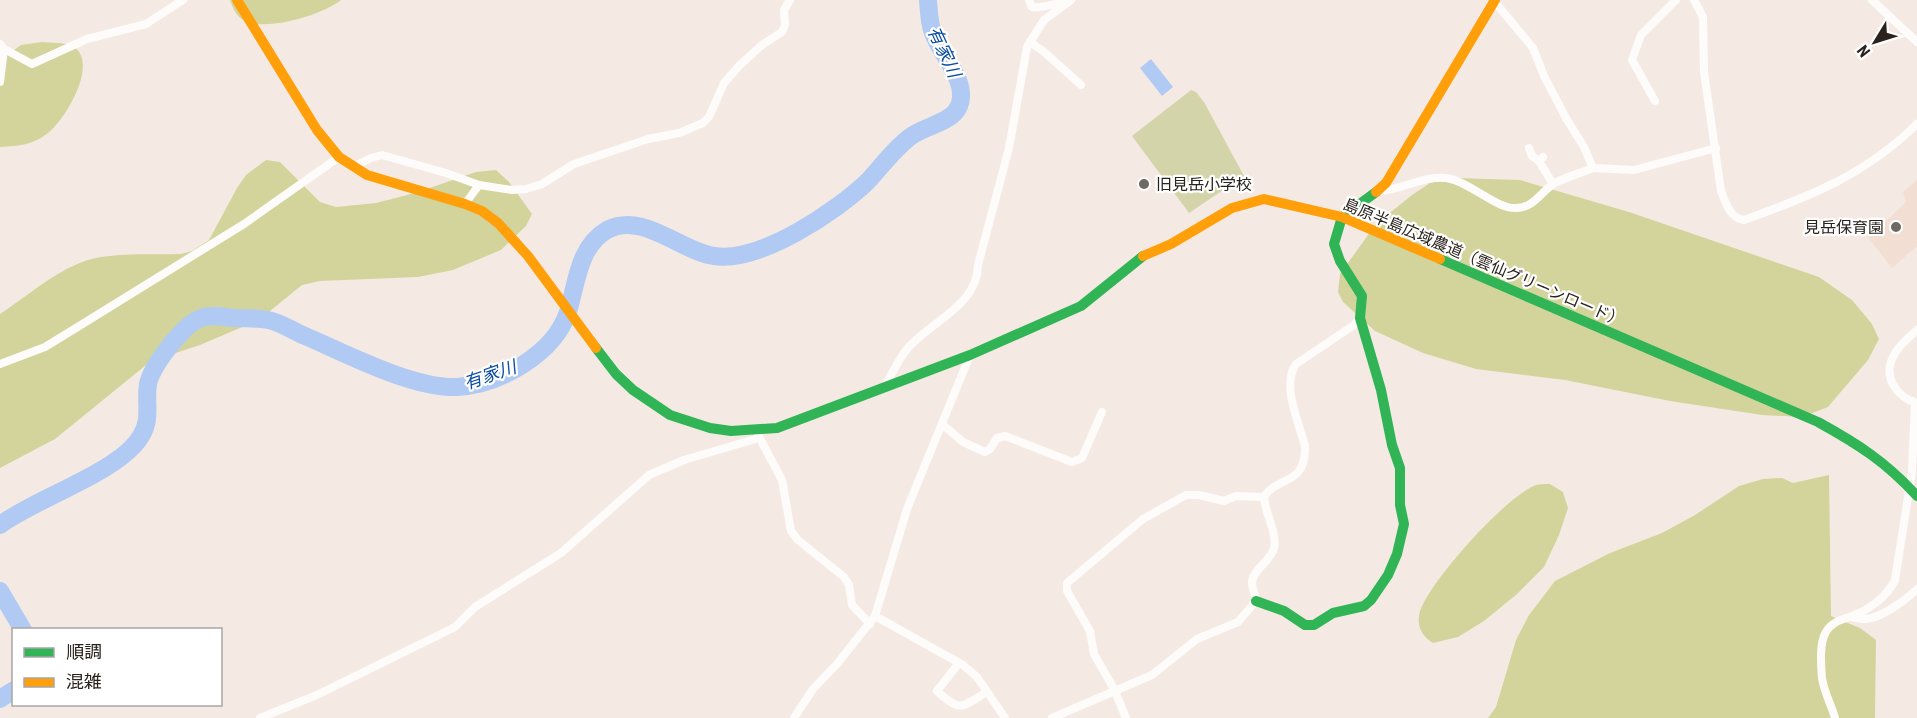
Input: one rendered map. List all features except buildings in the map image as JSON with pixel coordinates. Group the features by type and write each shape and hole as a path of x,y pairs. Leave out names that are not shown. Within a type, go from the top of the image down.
{"street":[{"path":"0,82 2,46 32,64 87,39 146,24 183,0"},
{"name":"島原半島広域農道（雲仙グリーンロード）","path":"237,0 317,130 339,157 381,181 465,204 482,211 498,223 528,256 616,374 632,391 672,417 710,428 757,435 795,422 970,355 1082,306 1143,256 1171,244 1232,208 1264,199 1342,217 1780,405 1853,441 1895,472 1917,496"},
{"path":"353,167 370,158 382,155 479,185 512,190 526,189 542,184 574,164 648,140 680,133 704,123 724,83 762,45 782,32 785,26 784,10 790,0"},
{"path":"1029,0 1032,7 1037,8 1068,2"},
{"path":"1256,601 1284,611 1305,626 1314,625 1334,614 1364,606 1371,600 1388,575 1397,554 1404,524 1400,505 1400,468 1392,445 1381,390 1360,318 1362,296 1336,254 1334,244 1342,217 1386,183 1494,0 1533,48 1544,76 1584,147 1593,168"},
{"path":"1655,101 1632,60 1641,35 1676,0"},
{"path":"1694,0 1703,17 1704,72 1721,191 1734,217 1744,220 1806,198 1839,182 1873,160 1917,124"},
{"path":"1872,0 1917,42"},
{"path":"885,386 905,351 961,302 976,282 978,265 1009,147 1030,42 1044,20 1068,2"},
{"path":"1030,42 1081,85"},
{"path":"1529,148 1532,156 1541,159 1553,184"},
{"path":"1378,191 1397,189 1427,179 1446,178 1466,185 1515,209 1525,207 1538,199 1553,184 1593,168 1634,170 1716,148"},
{"path":"0,363 45,347 244,224 339,157"},
{"path":"465,204 479,185"},
{"path":"1256,601 1252,582 1271,556 1274,546 1274,535 1263,497 1272,487 1290,480 1297,474 1305,453 1289,388 1291,371 1296,364 1354,325 1360,318"},
{"path":"1835,718 1822,678 1822,645 1826,632 1832,624 1851,617 1883,597 1891,589 1895,580 1912,472 1916,403 1903,398 1895,389 1889,378 1889,366 1901,344 1917,330"},
{"path":"794,718 813,689 837,664 875,616 907,509 970,355"},
{"path":"942,424 963,442 985,452 990,449 997,438 1005,436 1072,462 1082,458 1102,412"},
{"path":"260,718 317,695 455,627 475,607 561,553 649,475 684,460 757,435 782,480 791,531 802,545 844,577 849,585 852,605 870,624"},
{"path":"1126,718 1114,689 1094,654 1090,631 1068,591 1067,583 1143,519 1186,495 1199,495 1224,501 1236,496 1263,497"},
{"path":"1851,617 1872,618 1908,598 1917,589"},
{"path":"1052,718 1114,689 1152,675 1197,639 1239,621 1256,601"},
{"path":"875,616 959,663 977,677 1005,718"},
{"path":"959,663 937,691 952,705 962,706 987,692"}],"shaded area":[{"name":"見岳保育園","path":"1917,180 1917,246 1892,268 1864,232 1885,222 1906,202 1903,192"}],"green space":[{"path":"230,0 341,0 322,11 296,20 257,24 241,18"},
{"path":"42,42 71,45 81,55 83,66 77,92 63,116 48,133 26,144 0,147 0,60 21,45"},
{"path":"1191,90 1196,92 1204,102 1244,176 1189,213 1132,136"},
{"path":"266,160 280,162 320,202 336,207 376,203 415,193 476,172 496,170 509,182 532,214 526,226 501,250 453,270 418,277 320,281 302,285 259,320 200,345 151,361 55,439 0,468 0,314 48,280 87,260 111,256 181,254 192,251 209,240 246,175"},
{"path":"1455,178 1520,180 1629,212 1819,277 1852,300 1872,324 1879,339 1868,360 1828,407 1802,417 1762,415 1670,401 1565,380 1476,369 1423,353 1375,331 1343,302 1338,292 1340,274 1376,224 1430,183"},
{"path":"1829,475 1831,616 1860,628 1876,640 1875,718 1488,718 1496,707 1516,640 1529,615 1555,581 1610,553 1662,533 1695,515 1739,486 1763,479 1782,478 1793,483"},
{"path":"1550,484 1563,492 1568,508 1559,535 1544,567 1517,594 1484,621 1458,637 1433,643 1429,640 1421,630 1419,616 1438,580 1470,541 1507,505 1536,485"}],"water":[{"path":"1151,59 1173,87 1162,96 1140,68"}],"waterway":[{"name":"有家川","path":"0,525 97,473 130,449 141,436 146,423 147,391 151,376 162,356 178,337 186,328 201,318 218,316 273,321 400,376 439,386 473,385 507,373 523,364 551,341 568,312 584,256 597,237 607,230 620,225 634,225 661,234 701,253 714,256 733,256 753,251 797,232 818,220 854,193 910,137 944,120 959,106 960,88 953,69 933,33 928,0"},
{"name":"有家川","path":"0,591 22,628"},
{"name":"有家川","path":"0,699 12,691"}],"traffic: fast":[{"path":"1256,601 1284,611 1305,625 1314,625 1333,613 1364,606 1371,600 1388,575 1397,554 1404,524 1400,505 1400,468 1392,445 1381,390 1360,318 1362,296 1340,261 1334,244 1342,217 1376,192"},
{"path":"596,348 616,374 633,390 670,415 710,428 731,431 777,428 970,355 1081,306 1143,256"},
{"path":"1440,259 1818,422 1871,454 1917,496"}],"traffic: slow":[{"path":"237,0 317,130 339,157 367,175 482,211 498,223 528,256 596,348"},
{"path":"1376,192 1386,183 1495,0"},
{"path":"1143,256 1171,244 1232,208 1264,199 1342,217 1440,259"}],"place":[{"name":"旧見岳小学校","path":"1144,184"},
{"name":"見岳保育園","path":"1896,227"}]}
